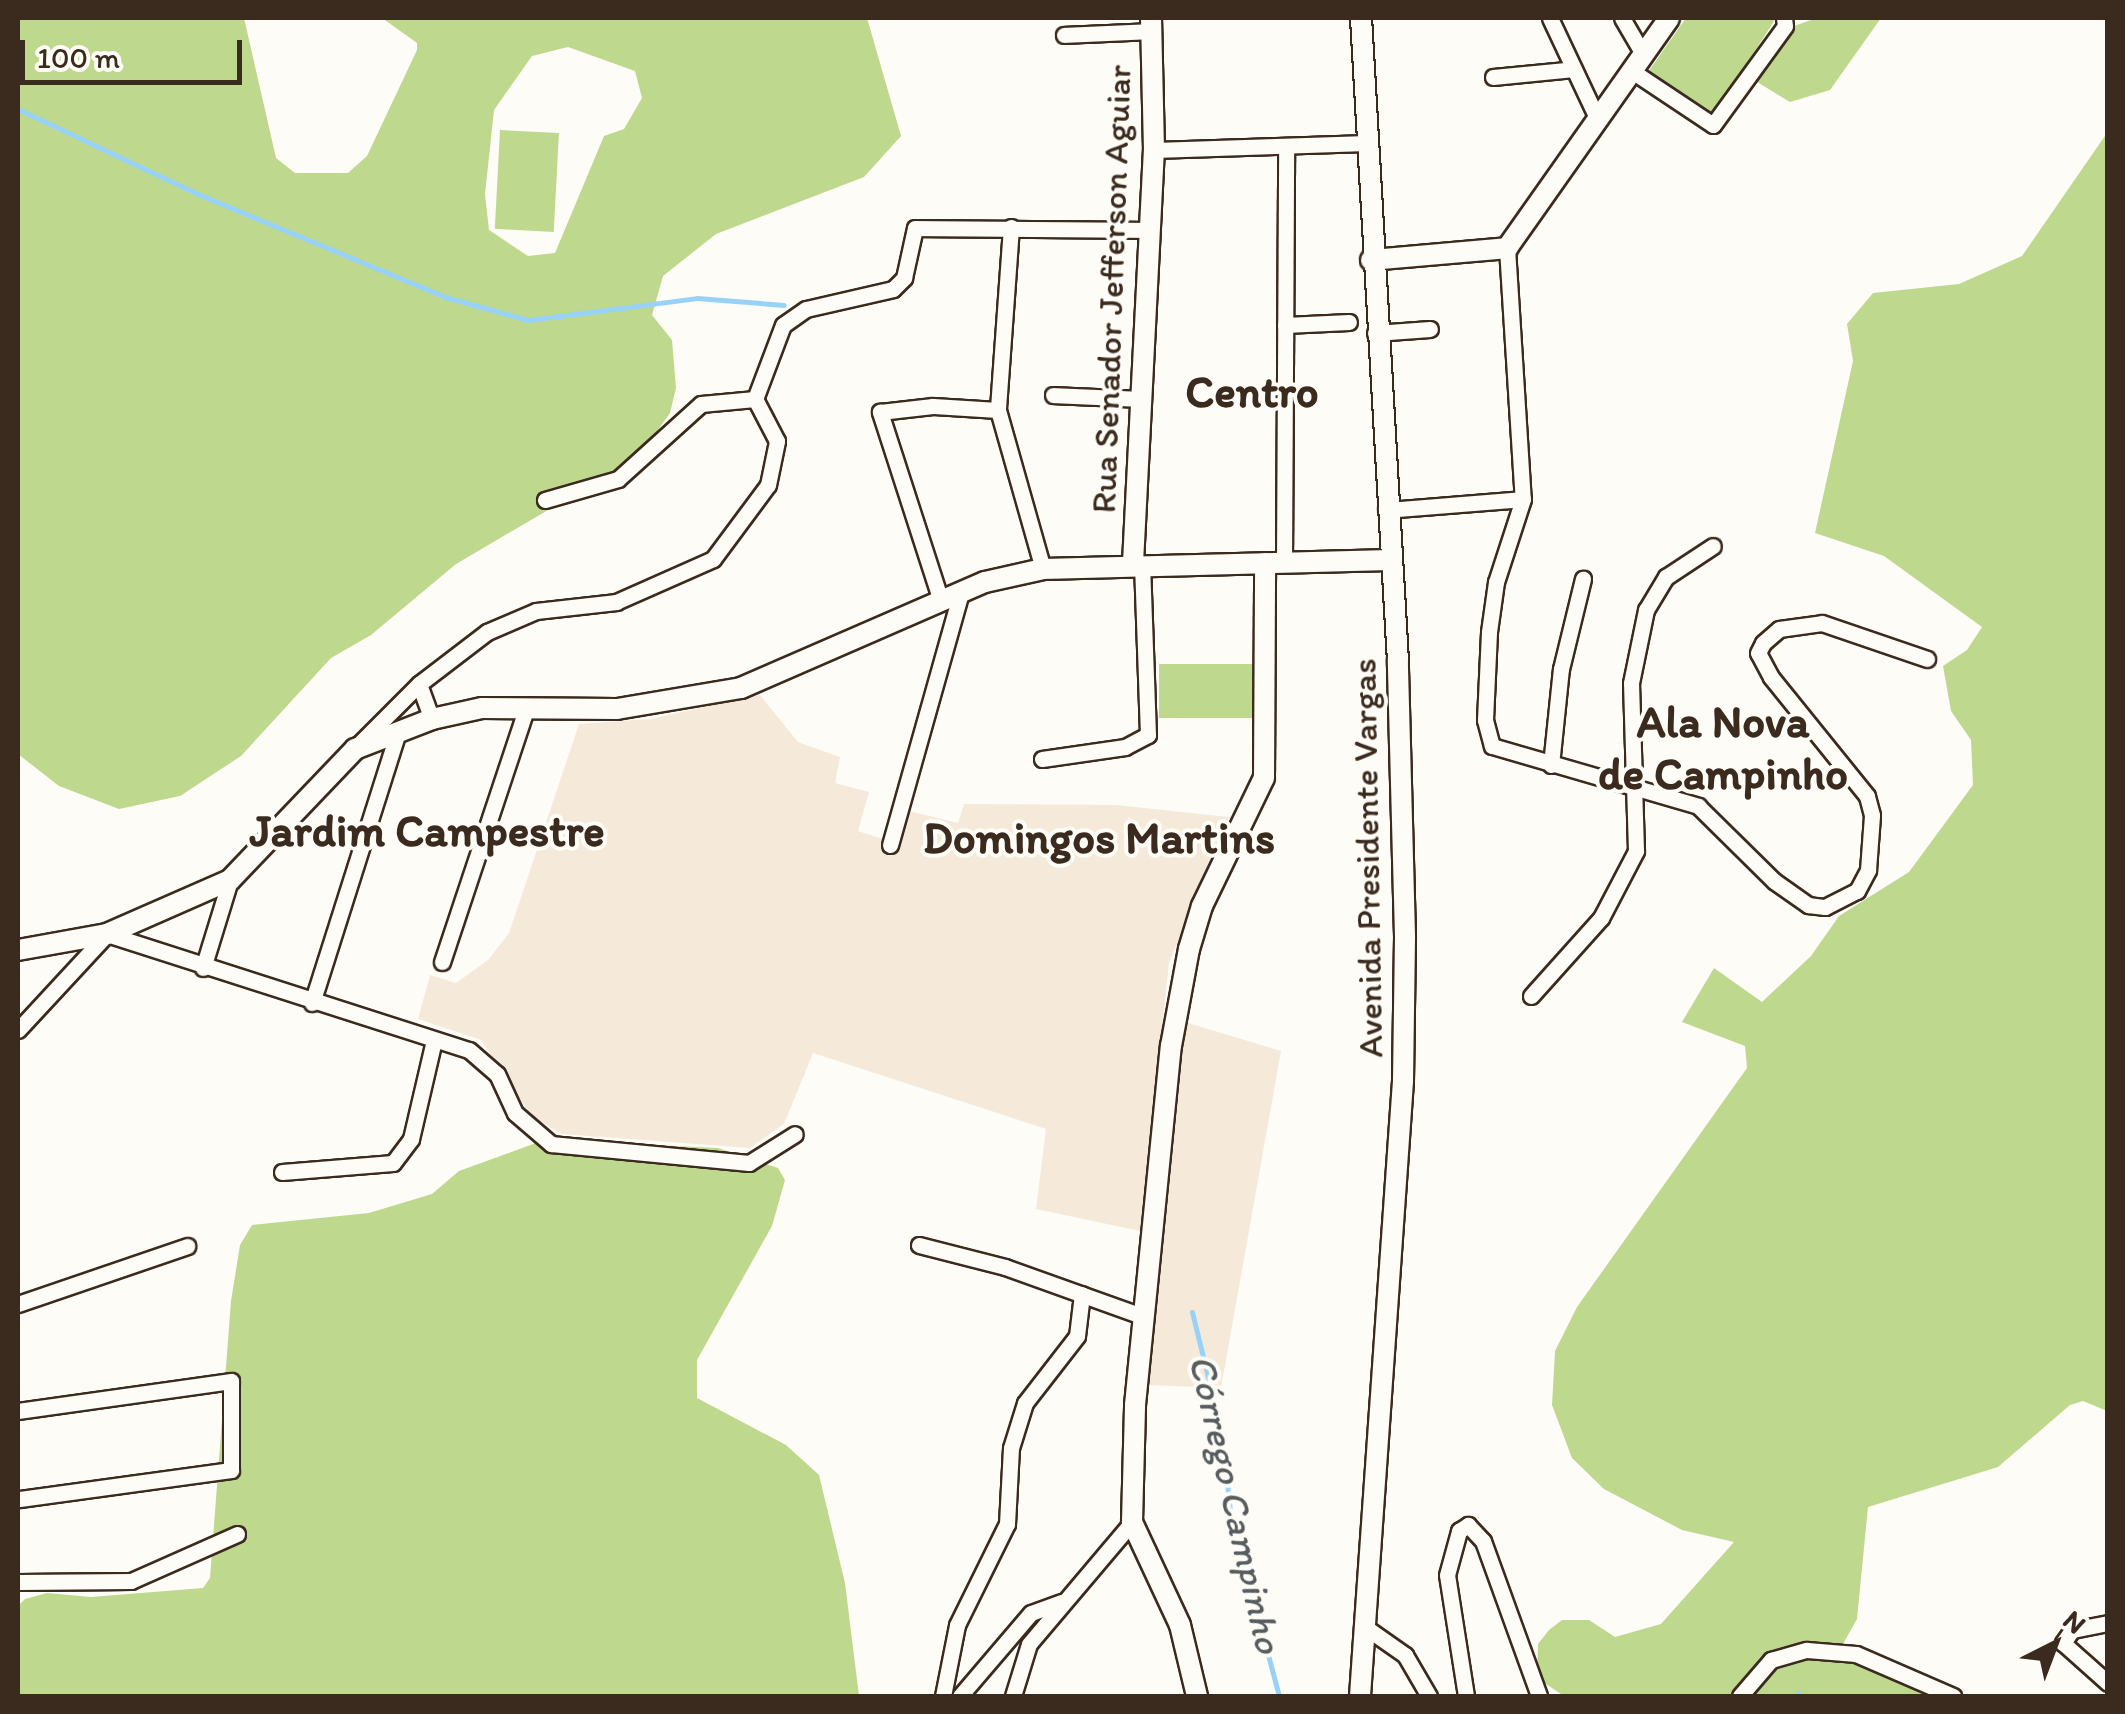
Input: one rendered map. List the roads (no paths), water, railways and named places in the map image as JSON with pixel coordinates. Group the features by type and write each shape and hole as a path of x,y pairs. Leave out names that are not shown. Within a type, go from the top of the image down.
{"main road":[{"name":"Avenida Presidente Vargas","path":"1360,1696 1403,1081 1402,808 1361,18"},
{"path":"1372,260 1508,248 1669,18"},
{"name":"Rua Senador Jefferson Aguiar","path":"1138,563 1140,399 1154,150 1151,24"},
{"path":"18,950 107,934 230,880 356,748 432,719 527,707 617,710 741,688 962,592 1043,569 1138,563 1390,560"},
{"path":"1197,1696 1180,1626 1132,1522 1142,1316 1171,1046 1189,950 1264,778 1275,563"}],"street":[{"path":"1550,18 1598,120"},
{"path":"1622,18 1638,63 1713,125 1786,26 1784,18"},
{"path":"1064,35 1151,24"},
{"path":"1493,78 1574,69"},
{"path":"1154,150 1366,142"},
{"path":"1275,563 1285,324 1286,146"},
{"path":"1011,227 998,410 1043,569"},
{"path":"356,748 419,684 514,619 616,602 713,559 768,485 777,440 755,399 783,324 806,308 893,288 904,278 915,228 1149,230"},
{"path":"1508,248 1522,499 1496,582 1489,632 1485,720 1488,742 1497,749 1637,787 1711,815 1760,868 1808,905 1840,901 1857,891 1868,870 1873,840 1867,796 1770,678 1758,653 1779,628 1822,624 1927,659"},
{"path":"1285,324 1348,322"},
{"path":"1375,332 1430,329"},
{"path":"1052,395 1140,399"},
{"path":"545,500 618,478 701,404 755,399"},
{"path":"941,601 880,412 933,406 998,410"},
{"path":"1386,510 1522,499"},
{"path":"1531,996 1601,918 1626,874 1640,826 1631,682 1646,610 1666,577 1713,546"},
{"path":"1042,759 1125,747 1148,735 1138,563"},
{"path":"1551,765 1565,650 1583,579"},
{"path":"890,845 962,592"},
{"path":"419,684 432,719"},
{"path":"442,962 527,707"},
{"path":"312,1003 399,730"},
{"path":"203,968 230,880"},
{"path":"18,1024 107,934 434,1040 486,1061 529,1128 569,1149 682,1153 748,1164 794,1134"},
{"path":"282,1172 393,1163 411,1139 434,1040"},
{"path":"919,1245 1142,1316"},
{"path":"18,1304 187,1246"},
{"path":"943,1696 958,1625 1007,1524 1011,1448 1025,1403 1078,1336 1082,1294"},
{"path":"18,1412 230,1382 230,1470 18,1499"},
{"path":"1013,1696 1029,1644 1132,1522"},
{"path":"1466,1696 1448,1575 1458,1531 1468,1526 1484,1541 1539,1696"},
{"path":"18,1582 131,1581 238,1534"},
{"path":"960,1696 1031,1613 1062,1602"},
{"path":"2108,1623 2072,1630 2063,1643 2108,1683"},
{"path":"1365,1627 1405,1654 1429,1696"},
{"path":"1740,1696 1771,1660 1807,1650 1856,1654 1953,1696"}],"waterway":[{"path":"18,109 198,194 445,297 528,320 697,298 784,305"},
{"name":"Córrego Campinho","path":"1192,1312 1222,1434 1230,1512 1279,1696"}],"district":[{"name":"Centro","path":"1252,392"},
{"name":"Ala Nova de Campinho","path":"1723,748"},
{"name":"Jardim Campestre","path":"427,831"},
{"name":"Domingos Martins","path":"1099,838"}]}
